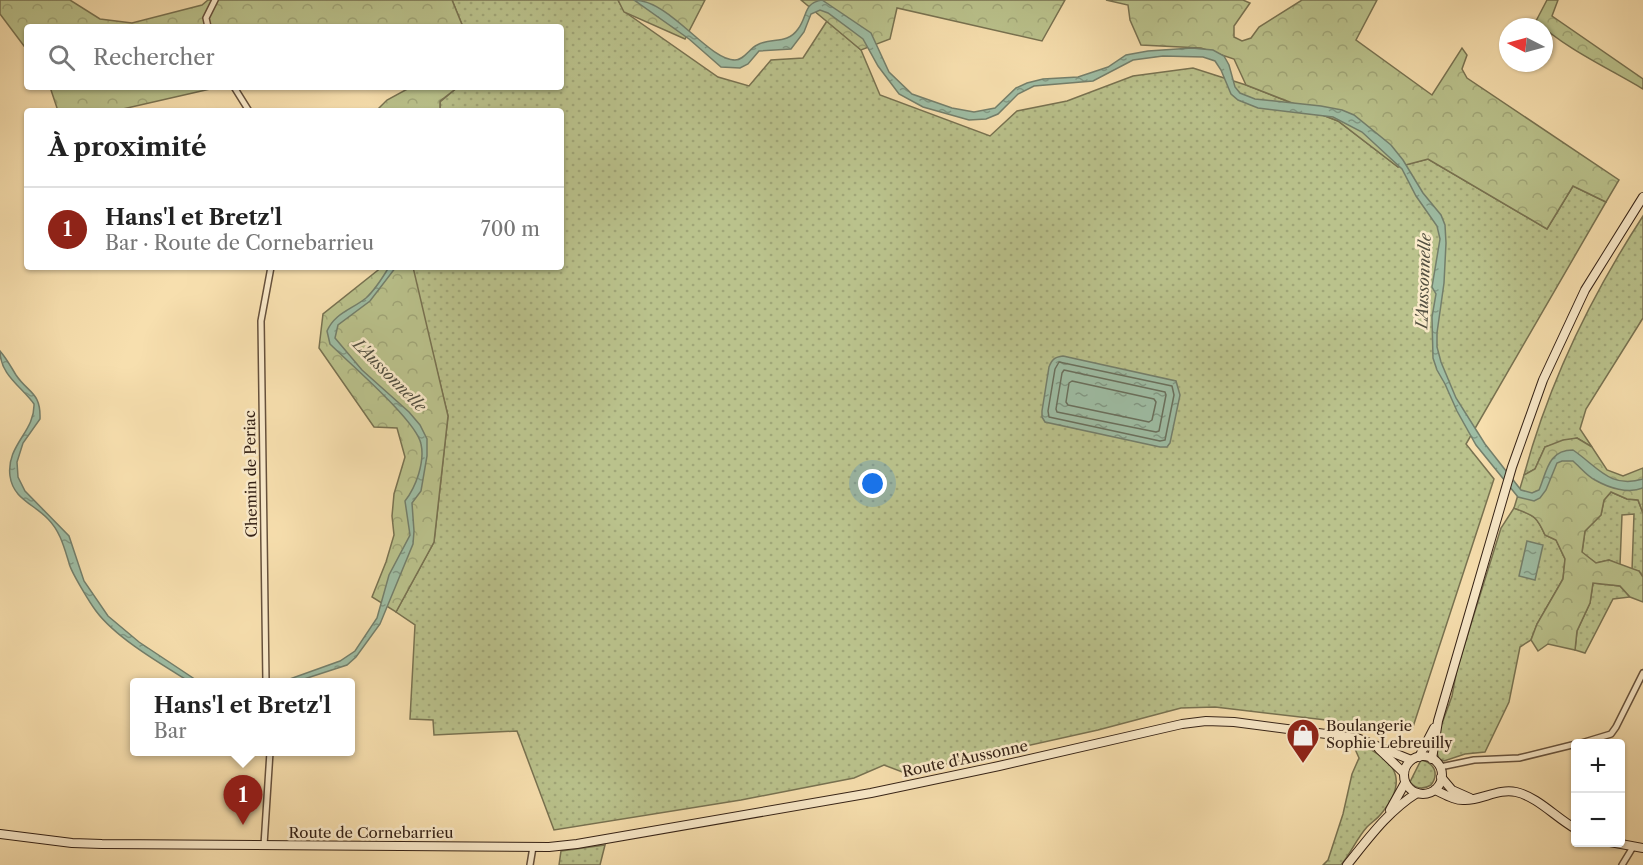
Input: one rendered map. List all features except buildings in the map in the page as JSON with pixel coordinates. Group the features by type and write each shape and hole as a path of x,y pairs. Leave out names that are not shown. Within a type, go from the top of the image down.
{"main road":[{"path":"1432,759 1438,721 1512,467 1543,380 1585,290 1643,196"},
{"name":"Route d'Aussonne","path":"561,846 871,793 1172,726 1206,721 1234,722 1357,738 1415,758"},
{"path":"1415,758 1432,759 1440,767 1441,777 1435,790 1429,793 1417,793 1405,783 1404,773 1438,721"},
{"name":"Route d'Aussonne","path":"1373,744 1404,773"},
{"path":"1441,777 1452,790 1474,799"},
{"path":"1386,818 1405,783"},
{"path":"1435,790 1458,800 1516,792 1571,826"},
{"path":"1347,865 1386,818 1405,800 1417,793"},
{"name":"Route de Cornebarrieu","path":"0,834 72,843 561,846"},
{"path":"1625,846 1643,848"}],"street":[{"path":"207,24 206,18 215,0"},
{"path":"236,90 247,108"},
{"name":"Chemin de Periac","path":"266,678 261,321 270,270"},
{"path":"1594,739 1611,734 1643,673"},
{"path":"1440,767 1474,760 1519,758 1571,745"},
{"path":"264,845 270,756"},
{"path":"530,865 533,847"},
{"path":"1622,865 1634,847"}],"green space":[{"path":"0,0 70,0 100,19 132,23 202,5 208,0 452,0 462,24 24,24 24,46 0,14"},
{"path":"452,0 618,0 625,12 718,77 749,86 771,60 803,58 827,21 861,50 880,95 990,136 1017,111 1067,101 1133,76 1193,68 1246,85 1338,121 1398,167 1428,159 1547,229 1573,186 1606,202 1466,444 1494,479 1412,730 1215,707 1181,708 1098,730 905,773 884,765 854,778 741,800 554,830 517,731 434,735 433,720 410,719 415,625 396,612 434,542 448,416 412,270 564,270 564,108 440,108 440,102 454,90 564,90 564,24 462,24"},
{"path":"618,0 705,0 685,39 624,12"},
{"path":"801,0 1065,0 1042,41 897,8 890,39 861,50"},
{"path":"1106,0 1243,0 1250,3 1234,26 1234,37 1242,41 1251,38 1259,27 1302,0 1377,0 1356,40 1432,95 1462,48 1467,55 1462,69 1467,78 1619,180 1606,202 1573,186 1547,229 1428,159 1398,167 1338,121 1246,85 1234,59 1201,48 1141,45 1130,20 1128,5"},
{"path":"1547,0 1558,0 1552,16 1643,79 1643,89 1573,49 1553,35 1553,18 1538,18"},
{"path":"51,90 206,90 127,108 57,108"},
{"path":"405,90 454,90 440,101 440,108 379,108 387,100"},
{"path":"1643,216 1643,318 1586,409 1580,429 1592,447 1577,438 1545,447 1535,469 1524,475 1546,407 1573,341 1606,277"},
{"path":"378,270 414,270 448,416 434,542 396,612 372,597 394,535 392,516 394,494 405,457 397,428 374,427 319,348 323,314"},
{"path":"1577,438 1592,447 1607,470 1623,476 1643,468 1643,513 1638,500 1627,499 1611,492 1604,500 1601,515 1585,531 1582,552 1596,563 1609,560 1639,571 1643,577 1643,602 1630,597 1620,586 1593,583 1590,603 1577,631 1575,650 1548,644 1538,651 1531,640 1537,624 1563,579 1565,559 1556,540 1545,535 1537,520 1514,508 1524,475 1535,469 1545,447 1563,440"},
{"path":"1611,492 1627,499 1638,500 1643,513 1643,577 1639,571 1632,570 1634,514 1622,515 1620,565 1609,560 1596,563 1582,553 1585,531 1601,515 1604,500"},
{"path":"1514,508 1534,517 1545,535 1556,540 1565,559 1563,579 1537,624 1531,640 1520,647 1509,702 1485,752 1465,754 1444,761 1439,759 1437,753 1440,729 1452,696 1457,669 1501,528"},
{"path":"1593,583 1620,586 1630,597 1613,599 1585,653 1575,650 1577,631 1590,603"},
{"path":"1351,740 1386,760 1393,768 1396,788 1381,814 1363,831 1341,865 1323,865 1328,860 1343,814 1352,774 1359,758"},
{"path":"1421,760 1430,764 1435,773 1431,785 1425,788 1417,787 1410,782"},
{"path":"605,845 600,865 559,865 561,851"}],"water":[{"path":"634,0 661,9 713,51 735,60 757,45 784,39 794,34 809,7 822,0 871,33 889,72 912,94 952,108 974,112 995,108 1016,88 1027,83 1043,79 1078,77 1108,67 1126,55 1192,48 1213,50 1224,56 1235,87 1240,93 1255,99 1321,106 1354,115 1391,145 1423,193 1441,215 1445,225 1444,283 1437,347 1456,398 1485,444 1521,490 1532,493 1539,490 1553,458 1565,451 1573,450 1613,479 1632,481 1643,479 1643,488 1625,490 1612,488 1586,474 1573,461 1562,461 1557,463 1546,490 1540,498 1534,501 1518,497 1476,445 1457,411 1433,358 1432,317 1436,294 1432,287 1440,239 1437,226 1416,196 1402,169 1362,132 1333,117 1258,108 1238,100 1231,94 1215,61 1203,57 1163,56 1133,60 1093,81 1034,86 1018,94 998,114 986,119 969,120 923,107 899,94 878,66 863,39 828,13 820,10 811,14 804,32 791,49 759,51 748,64 740,68 721,67 689,39"},
{"path":"387,270 394,270 370,301 338,325 335,338 362,370 409,412 420,425 427,439 427,456 421,491 412,503 413,544 380,624 356,657 347,665 307,678 293,678 340,661 355,651 377,618 389,575 410,535 405,501 413,489 422,459 421,444 417,434 395,407 330,344 327,331 334,320 369,295"},
{"path":"0,351 16,375 36,398 40,410 40,419 23,443 17,462 18,477 25,491 69,536 84,581 108,616 139,642 193,678 184,678 153,659 127,641 105,621 93,607 70,567 56,529 15,490 10,476 10,465 16,447 30,423 34,404 12,380 1,359"},
{"path":"1063,356 1176,381 1180,395 1170,443 1167,447 1045,422 1042,411 1049,367 1054,359"},
{"path":"1527,541 1543,545 1535,580 1519,576"}],"place":[{"name":"Boulangerie Sophie Lebreuilly","path":"1303,764"},
{"name":"Hans'l et Bretz'l","path":"243,825"}],"water label":[{"name":"L'Aussonnelle","path":"1423,281"},
{"name":"L'Aussonnelle","path":"390,375"}]}
